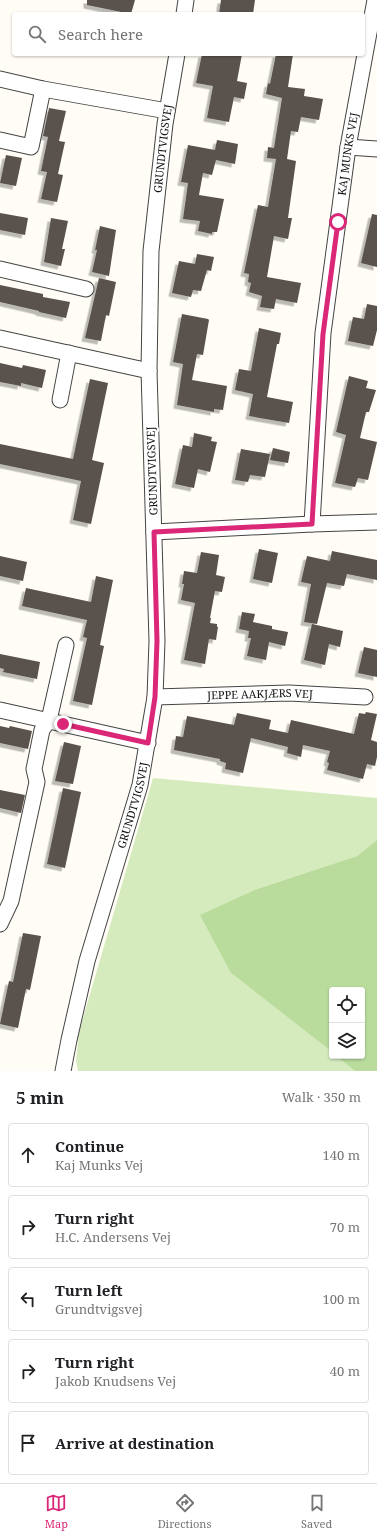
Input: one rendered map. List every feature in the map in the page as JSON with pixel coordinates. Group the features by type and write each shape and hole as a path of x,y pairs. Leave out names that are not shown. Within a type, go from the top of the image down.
{"street":[{"path":"184,12 186,0"},
{"name":"KAJ MUNKS VEJ","path":"365,55 375,0"},
{"name":"GRUNDTVIGSVEJ","path":"63,1071 87,961 140,785 155,697 157,641 149,371 151,250 167,111 177,56"},
{"name":"KAJ MUNKS VEJ","path":"312,524 323,334 348,148 365,56"},
{"path":"0,80 167,111"},
{"path":"0,140 31,147 43,89"},
{"path":"348,148 377,149"},
{"path":"0,269 86,289"},
{"path":"0,338 149,371"},
{"path":"60,400 69,353"},
{"path":"154,532 377,522"},
{"path":"0,924 11,900 37,782 34,769 42,730 49,720 66,645"},
{"name":"JEPPE AAKJÆRS VEJ","path":"155,697 289,693 365,697"},
{"path":"0,710 148,743"}],"green space":[{"path":"153,778 377,798 377,840 357,856 257,889 231,973 329,1050 329,1059 340,1059 355,1071 78,1071 76,1061 79,1032"},
{"path":"377,840 377,1071 355,1071 340,1059 365,1059 365,987 329,987 329,1050 231,973 200,915 257,889 357,856"}],"building":[{"path":"87,0 135,0 132,12 121,12 87,5"},
{"path":"221,0 255,0 253,12 219,12"},
{"path":"202,56 242,56 237,81 247,83 244,99 234,97 229,122 207,118 213,86 196,83"},
{"path":"276,56 293,56 288,87 305,89 304,96 323,99 319,120 301,117 298,132 291,131 287,159 296,161 288,218 292,218 288,239 274,236 267,277 301,283 297,303 276,299 274,309 260,307 262,296 249,292 251,283 248,282 249,274 244,273 258,205 268,207 276,159 267,158 268,147 274,148 282,98 266,94 268,83 270,84"},
{"path":"49,108 66,111 59,141 65,142 58,174 63,175 57,202 41,199 47,172 41,171 48,137 43,136"},
{"path":"217,140 238,144 235,164 216,160 212,175 203,173 199,195 224,199 217,232 212,232 212,234 198,231 200,221 183,219 188,183 181,182 188,145 215,150"},
{"path":"6,155 22,158 16,186 0,183"},
{"path":"0,213 28,218 25,235 0,230"},
{"path":"372,214 377,215 377,267 361,263"},
{"path":"51,218 68,221 62,249 65,249 61,266 44,262"},
{"path":"100,226 116,230 109,276 92,272"},
{"path":"197,254 214,257 211,271 207,270 201,291 193,290 191,297 172,293 179,261 195,264"},
{"path":"99,278 116,282 109,316 106,315 101,341 85,338"},
{"path":"0,285 43,294 43,297 70,302 66,318 0,302"},
{"path":"367,304 377,306 377,330 373,346 348,341 353,317 364,319"},
{"path":"182,314 209,320 203,355 197,354 192,380 227,386 223,410 214,409 214,412 177,405 183,364 173,362"},
{"path":"259,328 281,333 279,344 277,344 267,397 293,402 289,423 249,416 253,394 235,390 239,369 251,371"},
{"path":"0,363 22,368 23,365 46,370 42,388 21,383 21,386 0,382"},
{"path":"349,376 368,381 366,388 376,390 369,412 366,412 360,438 377,442 368,480 358,478 355,487 335,483 346,435 336,432"},
{"path":"90,379 108,383 92,460 104,463 91,524 73,520 81,481 0,464 0,444 73,459"},
{"path":"194,433 212,437 211,441 217,442 210,472 198,469 194,488 175,484 183,445 192,447"},
{"path":"273,448 290,452 288,463 270,460"},
{"path":"241,449 270,454 265,477 250,475 248,482 235,480"},
{"path":"259,549 278,553 272,583 253,579"},
{"path":"332,551 377,560 377,580 347,574 344,586 327,583 317,624 304,622 311,584 301,582 307,556 330,561"},
{"path":"201,552 219,555 216,575 225,577 222,592 215,591 210,623 217,624 218,627 216,640 209,639 205,664 184,660 195,603 181,600 184,584 182,584 184,571 197,573"},
{"path":"0,556 27,562 23,581 0,576"},
{"path":"96,576 113,580 100,645 104,646 92,705 73,701 87,638 83,637 87,620 22,606 26,588 91,602"},
{"path":"242,612 255,614 253,622 272,626 272,629 288,632 285,646 269,642 266,660 247,656 251,638 248,638 249,631 239,629"},
{"path":"312,624 343,631 340,647 329,644 325,665 304,660"},
{"path":"364,647 377,650 377,677 358,673"},
{"path":"0,654 40,662 37,679 3,672 4,669 0,668"},
{"path":"366,712 377,714 371,740 377,742 377,757 375,766 367,764 363,779 327,770 329,763 327,762 330,751 303,745 301,757 287,753 288,747 251,738 243,773 225,769 226,763 220,761 220,759 174,750 176,736 183,737 187,716 234,725 237,713 271,720 269,729 288,733 291,720 354,734 359,713 365,714"},
{"path":"0,726 9,728 10,726 32,731 28,749 0,743"},
{"path":"64,742 81,746 73,784 55,781"},
{"path":"63,788 81,792 65,868 47,864"},
{"path":"0,790 25,795 21,813 0,808"},
{"path":"23,933 41,936 30,990 26,989 18,1028 0,1024 9,981 13,982"}],"route":[{"path":"63,724 148,743 155,697 157,641 154,532 312,524 323,334 338,222"}]}
